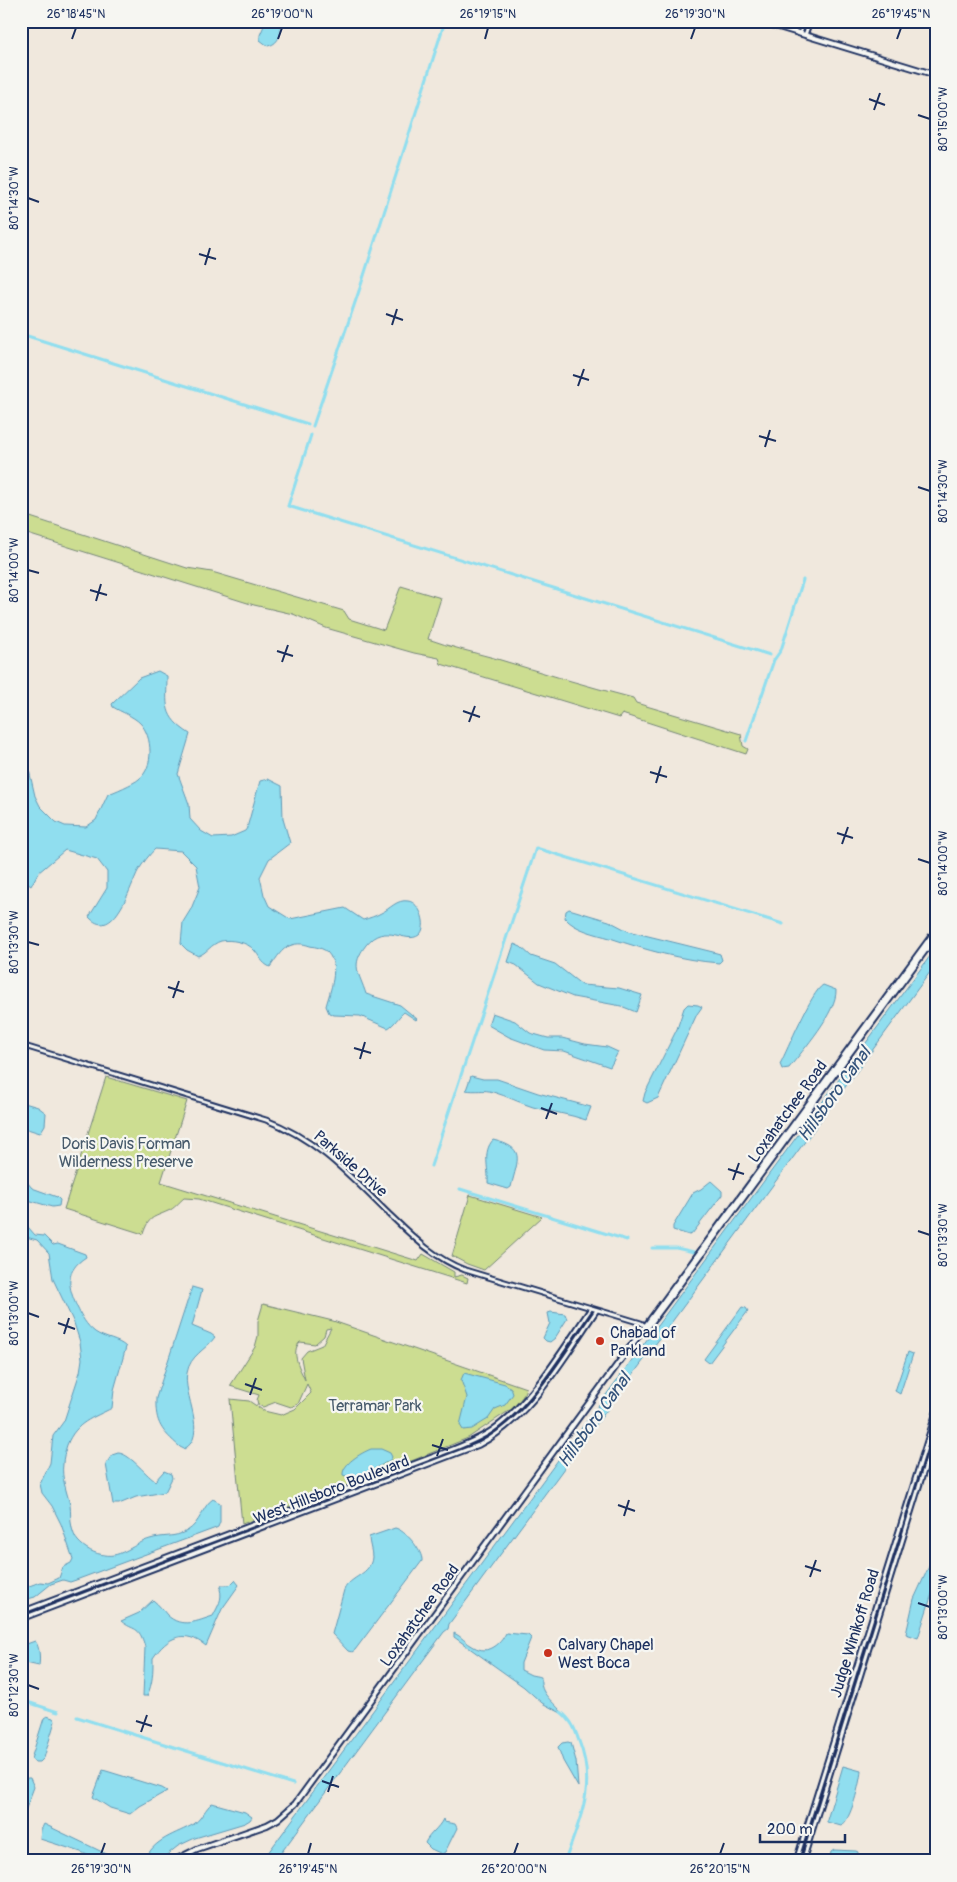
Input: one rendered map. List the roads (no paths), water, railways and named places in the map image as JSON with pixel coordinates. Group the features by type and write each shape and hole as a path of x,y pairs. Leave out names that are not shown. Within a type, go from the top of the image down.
{"main road":[{"path":"759,21 936,75"},
{"name":"Loxahatchee Road","path":"646,1326 936,930"},
{"name":"Loxahatchee Road","path":"173,1861 197,1849 267,1825 278,1819 295,1804 642,1331 936,936"}],"street":[{"path":"800,34 804,21"},
{"path":"805,35 810,21"},
{"name":"Parkside Drive","path":"21,1045 266,1120 283,1127 300,1135 324,1152 419,1244 444,1261 465,1270 646,1326"},
{"name":"West Hillsboro Boulevard","path":"21,1612 433,1457 478,1438 500,1424 524,1402 591,1308"},
{"name":"West Hillsboro Boulevard","path":"21,1619 447,1458 484,1442 506,1428 528,1407 597,1310"},
{"name":"Judge Winikoff Road","path":"796,1861 936,1412"},
{"name":"Judge Winikoff Road","path":"802,1861 936,1432"}],"water":[{"path":"266,21 282,21 278,40 268,46 260,40 260,35"},
{"path":"158,671 167,676 167,702 170,715 181,728 190,734 178,774 189,804 190,819 201,831 213,838 231,837 245,831 260,781 268,779 282,786 283,819 290,843 269,859 260,877 264,895 269,906 290,919 345,908 363,920 379,914 400,901 412,902 419,910 422,915 423,926 419,935 408,937 388,934 373,938 361,952 357,964 366,994 400,1005 416,1020 404,1012 388,1028 360,1016 334,1015 329,1013 326,1006 332,986 333,965 328,953 319,948 301,944 287,947 270,967 251,947 239,942 221,941 198,956 187,950 181,944 183,922 191,909 200,887 196,866 181,851 155,849 138,871 120,909 114,918 106,923 98,923 89,917 107,888 107,872 97,859 65,850 38,873 31,886 21,879 21,746 24,748 35,796 40,806 56,822 65,826 86,827 96,820 108,794 137,781 144,774 150,752 144,729 140,723 113,707 112,704 139,678"},
{"path":"569,909 609,921 628,931 720,954 722,960 719,963 677,957 586,931 574,926 565,918 566,911"},
{"path":"514,944 521,947 531,956 555,964 582,985 619,988 642,995 636,1012 621,1006 573,997 539,983 516,965 508,962"},
{"name":"Hillsboro Canal","path":"936,948 936,964 449,1624 448,1629 275,1861 262,1861"},
{"path":"823,985 836,990 831,1009 818,1030 789,1068 782,1069 780,1064 800,1022 812,998"},
{"path":"688,1004 702,1007 658,1098 647,1103 643,1101 645,1093 677,1029 684,1008"},
{"path":"492,1013 515,1021 530,1033 548,1038 562,1038 607,1047 618,1052 610,1067 564,1051 544,1050 509,1037 488,1025"},
{"path":"471,1076 483,1079 497,1079 538,1093 591,1107 586,1120 533,1107 490,1091 466,1090"},
{"path":"21,1102 38,1107 46,1113 45,1125 40,1133 21,1127"},
{"path":"493,1140 511,1147 517,1156 516,1169 511,1187 508,1189 488,1183 487,1155"},
{"path":"21,1175 32,1188 57,1197 60,1200 59,1206 52,1207 21,1198"},
{"path":"711,1181 722,1191 722,1195 692,1234 689,1235 673,1230 673,1226 693,1193"},
{"path":"21,1219 35,1235 44,1236 53,1245 58,1244 85,1254 86,1257 74,1268 70,1280 70,1286 77,1307 87,1324 95,1332 126,1347 114,1390 112,1408 80,1426 71,1437 65,1452 63,1474 70,1505 71,1525 76,1538 94,1552 105,1555 117,1554 150,1539 178,1535 187,1531 192,1528 206,1506 213,1499 220,1503 220,1522 216,1528 76,1580 70,1582 63,1580 51,1584 35,1597 21,1601 21,1589 40,1582 48,1583 59,1578 63,1567 71,1563 73,1559 61,1524 52,1506 42,1493 40,1484 50,1463 53,1436 64,1421 80,1372 82,1359 80,1342 74,1323 53,1279 49,1253 37,1240 21,1237"},
{"path":"192,1287 202,1290 192,1326 215,1337 191,1362 187,1373 186,1381 195,1425 191,1443 184,1449 164,1431 158,1421 156,1398"},
{"path":"742,1307 748,1311 709,1363 704,1359"},
{"path":"548,1313 565,1314 567,1319 555,1338 550,1342 543,1338 550,1323"},
{"path":"908,1352 913,1354 900,1394 895,1391"},
{"path":"464,1373 505,1384 511,1388 513,1394 505,1405 495,1409 488,1419 472,1429 463,1430 460,1425 467,1397 461,1380"},
{"path":"371,1449 381,1449 390,1453 392,1457 380,1466 361,1475 343,1475 349,1463 357,1456"},
{"path":"118,1453 127,1456 155,1481 164,1471 171,1474 172,1478 165,1492 136,1497 119,1504 113,1504 106,1464 112,1455"},
{"path":"395,1528 413,1541 420,1552 422,1561 355,1650 352,1652 348,1651 332,1634 344,1590 371,1563 372,1554 369,1537"},
{"path":"936,1551 936,1581 918,1638 906,1634 914,1599"},
{"path":"235,1580 239,1585 222,1609 206,1646 191,1638 184,1637 177,1637 165,1644 153,1658 153,1673 150,1687 147,1696 143,1696 145,1647 143,1640 136,1630 121,1621 139,1613 153,1600 167,1615 178,1622 190,1623 213,1616 220,1602 220,1589 222,1585 230,1585"},
{"path":"454,1633 468,1644 484,1650 497,1645 506,1633 528,1635 531,1638 521,1663 521,1670 541,1677 542,1689 563,1714 542,1703 524,1687 454,1637"},
{"path":"35,1641 39,1650 39,1666 21,1662 21,1646"},
{"path":"47,1716 55,1721 44,1758 40,1762 35,1762 31,1759 44,1718"},
{"path":"562,1743 571,1743 576,1761 578,1787 563,1761 558,1747"},
{"path":"843,1766 861,1771 851,1809 841,1826 827,1822 827,1820"},
{"path":"103,1770 167,1791 140,1806 130,1814 110,1808 93,1797"},
{"path":"27,1778 30,1778 34,1787 21,1822 21,1792"},
{"path":"212,1803 245,1812 252,1817 245,1823 195,1838 178,1846 159,1861 145,1861 153,1847 194,1824"},
{"path":"443,1819 444,1822 455,1824 457,1828 445,1852 442,1854 431,1849 425,1843"},
{"path":"44,1824 121,1861 100,1861 81,1852 40,1839"},
{"path":"834,1850 856,1851 858,1852 857,1861 833,1861 830,1857 831,1852"}],"waterway":[{"path":"313,426 361,285 445,21"},
{"path":"21,334 308,424"},
{"path":"311,435 288,506 770,655"},
{"path":"746,741 774,660 781,650 803,580"},
{"path":"431,1166 536,848 783,924"},
{"path":"460,1189 627,1240"},
{"path":"652,1248 676,1248 694,1252"},
{"path":"21,1700 58,1712"},
{"path":"561,1712 565,1715 576,1733 587,1773 581,1816 565,1861"},
{"path":"77,1717 293,1784"}],"place":[{"name":"Chabad of Parkland","path":"600,1341"},
{"name":"Calvary Chapel West Boca","path":"548,1653"}],"park label":[{"name":"Doris Davis Forman Wilderness Preserve","path":"126,1152"},
{"name":"Terramar Park","path":"375,1405"}]}
